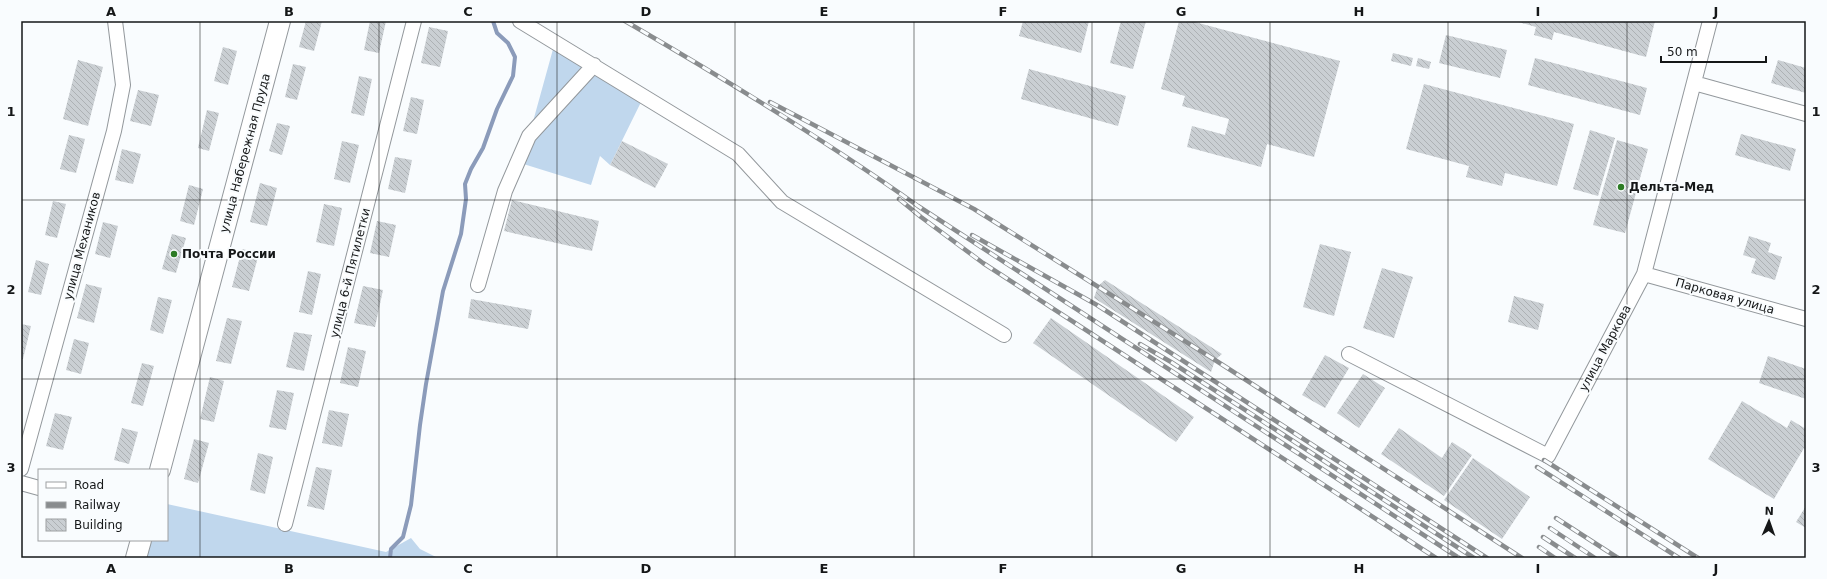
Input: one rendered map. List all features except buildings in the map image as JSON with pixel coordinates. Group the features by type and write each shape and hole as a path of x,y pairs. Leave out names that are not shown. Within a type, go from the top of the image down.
{"street":[{"name":"улица Механиков","path":"21,469 114,131 123,85 114,21"},
{"name":"улица Набережная Пруда","path":"160,469 280,21"},
{"name":"улица 6-й Пятилетки","path":"285,524 414,21"},
{"path":"520,21 738,154 782,202 1004,335"},
{"name":"улица Маркова","path":"1349,354 1548,456 1644,274 1710,21"},
{"path":"478,285 505,191 529,136 594,65"},
{"path":"1694,84 1806,114"},
{"name":"Парковая улица","path":"1644,274 1806,319"},
{"path":"21,483 38,488"},
{"path":"136,558 141,541"}],"shaded area":[{"path":"555,42 644,96 610,165 600,156 591,185 517,162 529,136"},
{"path":"168,504 386,552 411,538 420,549 438,558 142,558 147,541 168,541"}],"waterway":[{"path":"390,558 391,549 403,537 411,505 426,384 443,291 461,234 466,199 465,184 471,169 483,148 497,109 513,76 515,57 508,43 497,33 493,21"}],"railway":[{"path":"625,21 737,87 810,133 918,206 1459,558"},
{"path":"770,102 974,209 1215,360 1522,558"},
{"path":"899,199 983,263 1436,558"},
{"path":"972,235 1097,305 1487,558"},
{"path":"1140,344 1171,362 1474,558"},
{"path":"1544,460 1698,558"},
{"path":"1537,467 1679,558"},
{"path":"1556,518 1618,558"},
{"path":"1550,528 1595,558"},
{"path":"1543,537 1575,558"},
{"path":"1539,547 1555,558"}],"place":[{"name":"Дельта-Мед","path":"1621,187"},
{"name":"Почта России","path":"174,254"}]}
